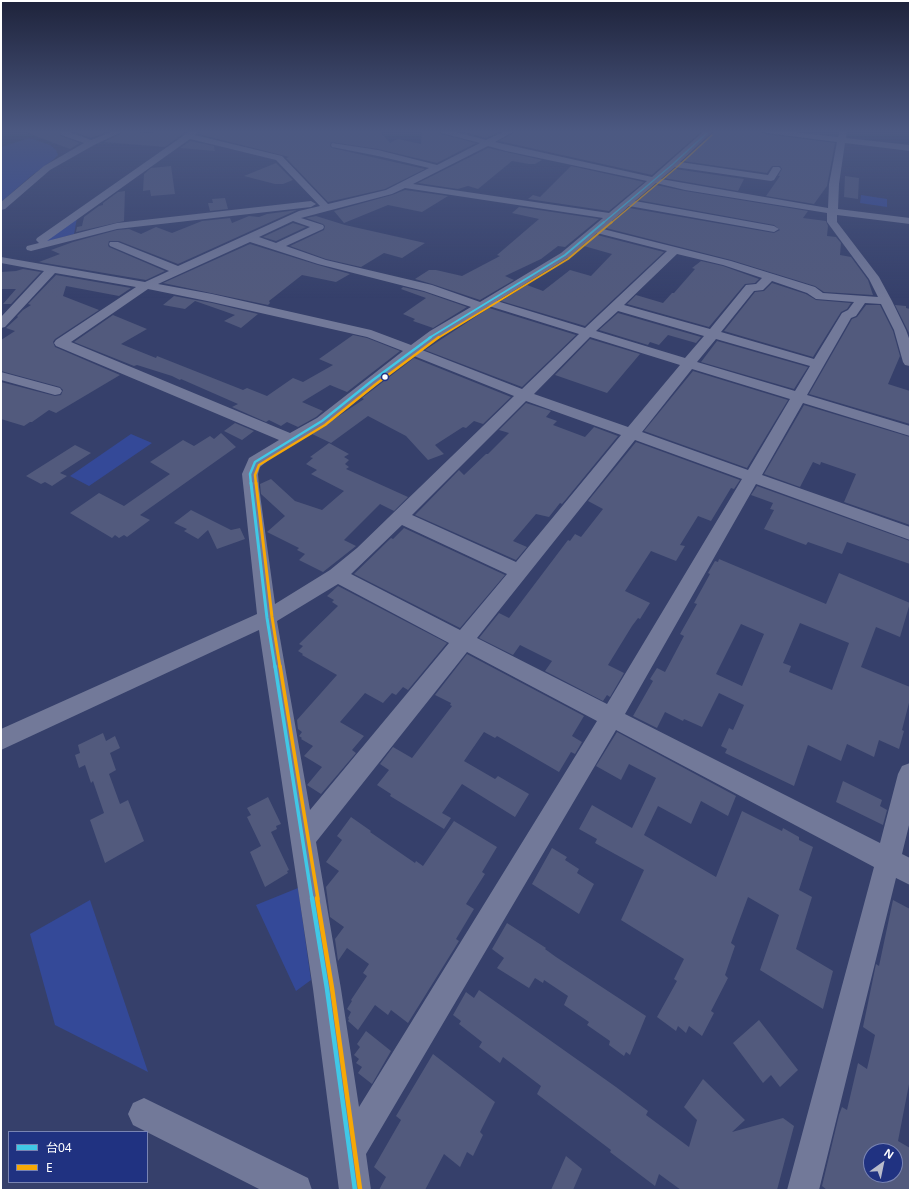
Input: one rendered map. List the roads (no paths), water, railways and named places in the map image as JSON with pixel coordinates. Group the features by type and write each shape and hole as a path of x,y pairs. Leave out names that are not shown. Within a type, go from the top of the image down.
{"street":[{"path":"1,207 25,187"},
{"path":"23,250 115,187"},
{"path":"306,187 324,205"},
{"path":"1,255 112,227 324,205 389,192 401,187"},
{"path":"415,187 612,216"},
{"path":"356,1190 327,989 267,618 250,474 255,462 322,421 434,334 559,259 647,187"},
{"path":"690,187 800,207 910,221"},
{"path":"835,187 832,222 875,279 900,330 910,362"},
{"path":"627,203 774,229"},
{"path":"290,440 61,343 147,285 324,205"},
{"path":"276,247 319,227 293,218"},
{"path":"596,230 727,263 811,290 820,296 886,301"},
{"path":"250,238 322,262 428,288 588,332 910,431"},
{"path":"114,244 180,271"},
{"path":"1,740 267,618 337,575 363,553 588,332 675,250"},
{"path":"1,260 225,300 371,334 524,395 910,534"},
{"path":"1,324 52,269"},
{"path":"303,838 464,642 750,288 759,287 770,277"},
{"path":"350,1151 574,783 846,316 852,313 862,299"},
{"path":"615,306 818,364"},
{"path":"1,376 56,391"},
{"path":"400,517 520,572"},
{"path":"337,575 899,866"},
{"path":"803,1190 899,866 910,774"},
{"path":"144,1114 296,1190"}]}
